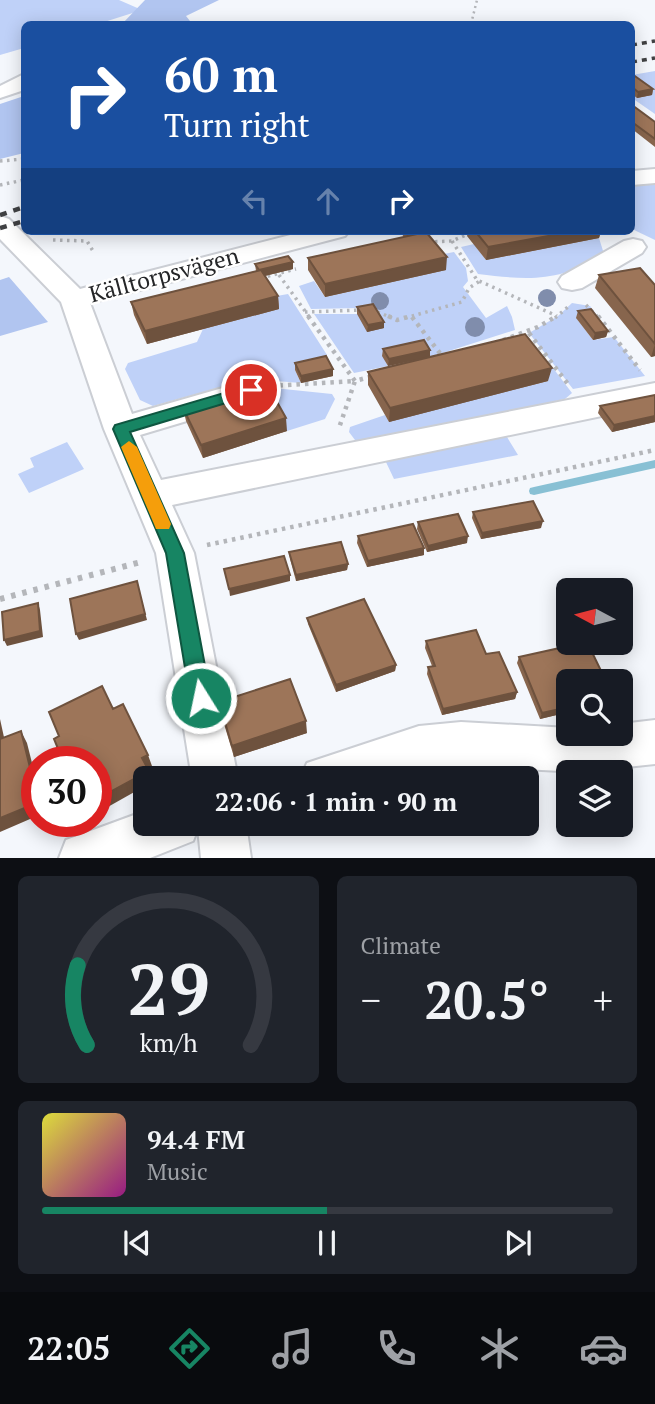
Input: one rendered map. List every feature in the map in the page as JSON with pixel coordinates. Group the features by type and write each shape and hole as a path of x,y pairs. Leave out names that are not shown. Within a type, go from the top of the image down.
{"street":[{"path":"0,92 14,88 19,74"},
{"path":"635,178 655,176"},
{"path":"0,223 74,299 121,429 175,553 213,766"},
{"name":"Källtorpsvägen","path":"74,299 321,235"},
{"path":"576,293 636,242"},
{"path":"151,496 584,407 650,385"},
{"path":"121,429 251,390"},
{"path":"363,766 419,748 461,744 578,750 655,741"},
{"path":"83,858 143,836"},
{"path":"223,836 226,858"}],"path":[{"path":"472,21 477,0"},
{"path":"0,161 21,159"},
{"path":"0,185 21,181"},
{"path":"48,240 87,241 93,251"},
{"path":"452,241 480,281 558,316"},
{"path":"279,275 355,381"},
{"path":"305,312 374,308 397,320 462,302 468,289 480,281"},
{"path":"492,343 529,332 558,316 574,301 576,293 590,306 650,385"},
{"path":"412,317 442,356"},
{"path":"529,332 584,407"},
{"path":"430,360 455,353"},
{"path":"251,390 257,385 303,386 355,381 380,374"},
{"path":"332,460 355,381"},
{"path":"0,599 175,553 655,450"}],"shaded area":[{"path":"0,0 119,0 142,10 107,21 21,21 21,49 0,55"},
{"path":"145,0 219,0 186,16 190,21 125,21"},
{"path":"655,71 655,114 635,100 635,74"},
{"path":"21,97 21,154 0,159 0,104"},
{"path":"655,184 655,240 635,230 635,186"},
{"path":"599,238 604,254 557,275 528,278 478,274 461,247 474,244 486,260"},
{"path":"454,252 466,268 468,281 463,287 486,318 507,306 515,330 430,357 423,347 383,356 388,366 354,373 314,314 357,314 359,308 311,309 299,286 314,281 325,297 445,270 434,256"},
{"path":"9,277 48,322 0,336 0,280"},
{"path":"288,294 327,355 326,363 295,370 301,383 250,379 153,406 140,400 125,369 128,363 197,342 203,329 278,309 271,297"},
{"path":"572,303 590,306 596,314 577,319 593,340 614,337 645,376 573,389 529,333 558,316"},
{"path":"553,368 572,393 565,399 522,408 495,419 374,441 355,440 349,432 350,427 385,415 389,421 548,381 542,373"},
{"path":"264,387 332,394 335,399 325,419 287,431"},
{"path":"507,437 518,455 394,479 385,460"},
{"path":"67,442 84,469 29,493 18,474 34,467 30,458"}],"building":[{"path":"635,76 653,89 638,92 635,90"},
{"path":"635,107 655,122 655,139 635,124"},
{"path":"412,235 429,235 447,257 325,284 308,258"},
{"path":"478,235 554,235 488,247"},
{"path":"288,256 293,262 259,270 255,264"},
{"path":"640,268 655,285 655,344 599,275"},
{"path":"261,270 278,296 145,331 131,302"},
{"path":"373,304 384,322 368,325 357,307"},
{"path":"591,309 608,331 595,333 578,311"},
{"path":"525,334 552,368 390,408 368,372"},
{"path":"424,340 430,350 389,359 383,349"},
{"path":"326,356 333,369 301,376 295,363"},
{"path":"267,384 286,418 201,445 183,408"},
{"path":"655,395 655,416 614,425 600,406"},
{"path":"533,501 543,521 482,533 473,512"},
{"path":"458,514 468,536 428,546 418,522"},
{"path":"413,524 424,548 368,561 358,536"},
{"path":"341,542 348,564 296,575 289,552"},
{"path":"284,556 290,575 229,589 224,569"},
{"path":"137,581 145,614 76,634 70,599"},
{"path":"364,599 396,665 336,685 307,618"},
{"path":"38,603 40,631 4,640 2,612"},
{"path":"476,630 486,654 499,652 517,692 443,709 428,667 435,666 426,641"},
{"path":"556,649 556,655 593,655 600,669 556,669 556,710 542,713 519,657"},
{"path":"290,679 306,721 232,746 219,702"},
{"path":"102,686 113,709 123,704 148,755 142,758 146,766 133,766 133,780 112,791 112,746 57,746 54,739 59,736 49,712"},
{"path":"21,731 25,746 21,746 21,809 0,818 0,739"}],"waterway":[{"path":"534,491 655,464"}],"railway":[{"path":"635,44 655,41"},
{"path":"635,61 655,58"},
{"path":"0,215 21,208"},
{"path":"0,228 21,222"}],"slow traffic":[{"path":"129,447 163,524"}],"route":[{"path":"201,698 175,553 121,429 251,390"}]}
